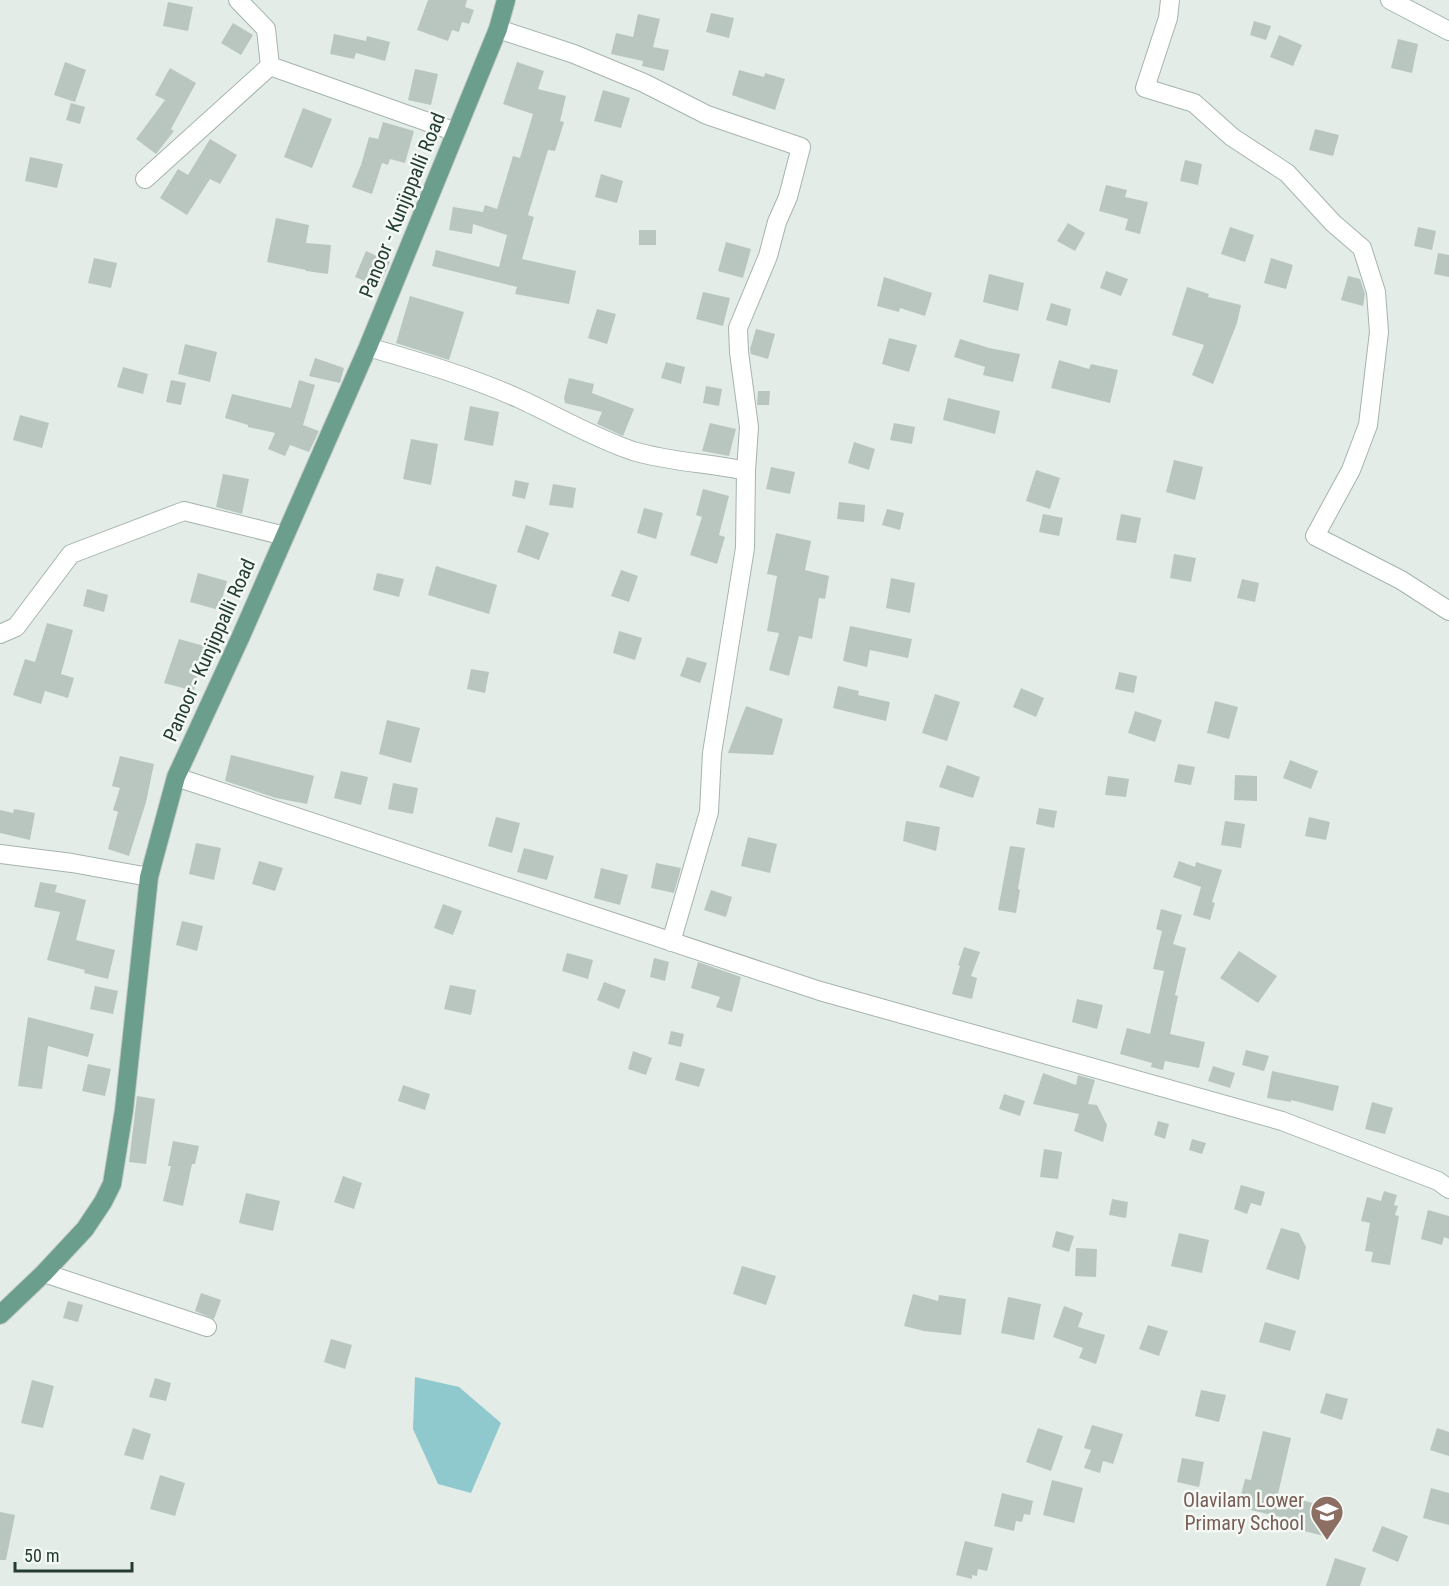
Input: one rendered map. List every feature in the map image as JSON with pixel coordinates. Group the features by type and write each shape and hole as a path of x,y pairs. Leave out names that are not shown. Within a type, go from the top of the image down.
{"main road":[{"name":"Panoor - Kunjippalli Road","path":"0,1315 85,1229 104,1202 112,1184 124,1110 149,877 176,777 368,347 498,30 506,0"}],"street":[{"path":"238,0 267,29 270,66"},
{"path":"1170,0 1168,18 1144,88 1194,103 1232,137 1287,173 1333,223 1362,248 1376,292 1378,332 1368,425 1351,470 1315,536 1401,579 1449,611"},
{"path":"1390,0 1449,32"},
{"path":"498,30 574,54 644,83 707,115 801,147 788,197 777,222 768,256 738,328 749,427 745,548 712,753 709,812 671,942"},
{"path":"270,66 456,132"},
{"path":"145,179 270,66"},
{"path":"368,347 450,371 519,398 602,439 634,451 704,466 746,471"},
{"path":"0,634 16,627 71,554 184,511 285,536"},
{"path":"176,777 820,991 1282,1121 1438,1181 1449,1190"},
{"path":"0,854 72,863 149,877"},
{"path":"44,1273 207,1328"}],"water":[{"path":"415,1377 459,1387 501,1423 471,1493 438,1484 413,1429"}],"building":[{"path":"428,0 467,0 465,7 474,10 469,24 462,22 459,32 452,30 448,41 417,30"},
{"path":"168,2 193,7 188,31 163,26"},
{"path":"711,13 734,18 729,38 706,32"},
{"path":"638,14 660,19 653,47 669,50 664,71 642,66 643,61 611,54 616,33 633,37"},
{"path":"1254,21 1271,26 1266,40 1250,35"},
{"path":"233,23 253,35 241,55 221,43"},
{"path":"334,34 366,41 367,36 390,42 385,61 356,53 354,59 330,54"},
{"path":"1279,35 1302,45 1293,66 1270,57"},
{"path":"1398,39 1418,44 1412,73 1391,68"},
{"path":"65,62 86,70 75,102 54,95"},
{"path":"517,62 544,71 538,89 566,96 560,121 564,122 555,151 548,150 528,215 534,217 522,259 576,271 569,304 515,294 517,287 432,266 436,250 499,267 507,235 473,224 472,234 449,230 453,207 483,212 485,205 497,209 513,156 520,158 533,114 503,104"},
{"path":"170,68 196,83 171,129 174,131 156,154 136,139 165,100 155,95"},
{"path":"415,69 438,74 431,105 408,100"},
{"path":"739,70 764,77 765,73 785,79 775,110 732,95"},
{"path":"603,90 630,98 621,128 594,121"},
{"path":"71,103 85,107 80,124 66,120"},
{"path":"303,108 332,119 312,168 284,157"},
{"path":"383,122 414,131 405,163 390,159 388,165 382,163 372,194 352,187 369,137 378,139"},
{"path":"1315,129 1339,135 1333,156 1309,150"},
{"path":"210,139 237,155 220,184 210,179 187,215 160,198 178,169 188,175"},
{"path":"30,157 63,164 57,188 25,181"},
{"path":"1185,160 1202,164 1198,185 1180,181"},
{"path":"601,174 623,181 617,203 595,197"},
{"path":"1106,185 1127,190 1125,197 1148,202 1140,234 1125,230 1128,219 1099,211"},
{"path":"276,218 309,225 306,243 331,245 328,274 267,262"},
{"path":"1068,223 1085,233 1075,251 1057,241"},
{"path":"1230,227 1254,235 1245,262 1221,254"},
{"path":"1418,227 1436,231 1432,250 1414,246"},
{"path":"639,230 656,230 656,245 639,245"},
{"path":"726,242 751,249 743,278 718,271"},
{"path":"366,251 390,262 379,287 355,277"},
{"path":"1438,253 1449,255 1449,277 1434,274"},
{"path":"94,258 117,263 111,288 88,283"},
{"path":"1271,258 1293,265 1286,289 1264,283"},
{"path":"1106,271 1128,279 1121,296 1100,288"},
{"path":"989,274 1024,283 1018,311 983,302"},
{"path":"1348,276 1360,279 1365,294 1363,306 1341,300"},
{"path":"884,277 932,293 925,316 900,308 899,312 877,306"},
{"path":"1187,287 1209,294 1208,297 1241,305 1237,323 1213,384 1192,375 1204,345 1172,335"},
{"path":"703,292 730,298 723,326 696,319"},
{"path":"410,296 464,312 449,360 396,343"},
{"path":"1051,303 1071,309 1067,326 1046,320"},
{"path":"597,309 616,314 607,344 588,338"},
{"path":"756,329 775,334 768,359 751,354 750,349"},
{"path":"889,338 917,345 909,372 882,364"},
{"path":"960,339 1020,354 1013,382 983,375 985,367 954,357"},
{"path":"185,344 217,352 210,382 178,374"},
{"path":"315,358 344,368 340,383 309,376"},
{"path":"1059,360 1089,369 1091,364 1118,370 1110,403 1051,388"},
{"path":"666,362 685,367 681,384 661,378"},
{"path":"123,367 148,374 143,394 117,387"},
{"path":"569,378 594,384 592,393 634,409 623,436 597,424 602,412 565,403"},
{"path":"171,380 186,383 181,405 166,402"},
{"path":"299,380 315,385 303,425 319,431 309,452 290,445 285,456 268,449 275,433 248,427 248,425 225,418 232,394 291,408"},
{"path":"706,386 722,389 719,406 703,403"},
{"path":"758,391 770,391 769,405 757,405"},
{"path":"948,398 1000,411 995,434 943,420"},
{"path":"470,406 499,412 493,446 464,440"},
{"path":"20,415 49,423 42,448 13,440"},
{"path":"710,423 736,429 729,456 702,451"},
{"path":"894,423 915,427 912,444 890,440"},
{"path":"411,439 438,444 431,485 403,479"},
{"path":"854,442 875,449 869,470 848,463"},
{"path":"1174,460 1203,467 1195,500 1166,492"},
{"path":"771,467 795,472 790,494 766,489"},
{"path":"1036,470 1060,478 1050,509 1026,501"},
{"path":"223,474 249,479 242,514 216,507"},
{"path":"515,480 529,483 525,499 512,496"},
{"path":"553,484 576,488 573,508 549,505"},
{"path":"703,489 729,496 719,535 725,537 717,564 690,555 702,517 696,515"},
{"path":"839,502 865,505 864,522 837,519"},
{"path":"644,508 663,513 656,539 637,533"},
{"path":"887,509 904,513 900,530 882,525"},
{"path":"1043,514 1063,518 1059,536 1039,532"},
{"path":"1121,514 1141,518 1136,543 1116,540"},
{"path":"526,525 549,533 539,560 517,552"},
{"path":"776,533 811,541 805,570 829,576 825,599 819,598 812,639 799,636 789,676 769,670 779,633 767,631 777,576 767,574"},
{"path":"1174,554 1196,558 1191,582 1170,578"},
{"path":"436,566 497,585 489,614 428,595"},
{"path":"621,570 638,576 629,602 611,596"},
{"path":"198,573 227,581 219,610 190,602"},
{"path":"377,573 404,579 399,597 373,590"},
{"path":"891,578 915,583 910,613 886,608"},
{"path":"1242,579 1259,583 1255,602 1237,598"},
{"path":"87,589 108,595 104,612 83,606"},
{"path":"47,623 73,630 61,674 74,678 68,698 45,691 41,704 13,695 25,659 35,662"},
{"path":"850,626 912,639 908,658 870,650 867,667 843,661"},
{"path":"619,631 642,638 635,660 613,653"},
{"path":"179,639 204,646 194,691 164,683"},
{"path":"687,657 707,663 700,683 680,676"},
{"path":"471,669 489,672 485,693 467,689"},
{"path":"1119,672 1137,676 1134,693 1115,689"},
{"path":"838,686 859,691 858,695 890,702 886,721 833,708"},
{"path":"1021,688 1044,698 1036,717 1013,707"},
{"path":"935,694 960,702 947,741 922,733"},
{"path":"1215,701 1238,707 1229,739 1207,733"},
{"path":"746,706 783,719 773,755 728,753"},
{"path":"1135,711 1162,720 1155,742 1128,733"},
{"path":"387,720 420,728 411,763 379,754"},
{"path":"231,755 314,776 307,804 276,798 225,781"},
{"path":"120,756 154,764 146,802 129,856 108,849 118,812 113,810 120,788 112,786"},
{"path":"1290,760 1318,771 1311,789 1283,778"},
{"path":"1178,764 1195,767 1191,785 1174,782"},
{"path":"947,765 980,777 973,798 939,787"},
{"path":"341,771 368,777 361,805 334,798"},
{"path":"1235,775 1257,776 1257,801 1234,800"},
{"path":"1108,776 1129,779 1126,797 1105,795"},
{"path":"393,783 418,788 413,814 388,809"},
{"path":"1039,808 1057,811 1054,828 1036,824"},
{"path":"14,809 35,813 30,840 0,833 0,810 13,813"},
{"path":"496,817 520,823 512,853 488,846"},
{"path":"1309,817 1330,822 1326,840 1305,836"},
{"path":"906,821 940,827 936,851 903,841"},
{"path":"1225,821 1245,824 1241,848 1221,845"},
{"path":"748,837 777,844 770,873 741,866"},
{"path":"196,843 221,848 214,880 189,874"},
{"path":"1010,846 1025,848 1016,913 998,910"},
{"path":"524,848 554,856 547,880 517,872"},
{"path":"259,861 283,868 275,891 252,884"},
{"path":"1179,861 1195,867 1196,862 1222,870 1212,902 1215,903 1210,920 1193,915 1201,887 1173,877"},
{"path":"656,863 681,868 674,893 651,888"},
{"path":"601,868 628,875 620,905 594,898"},
{"path":"40,882 57,885 55,892 86,900 76,940 115,950 108,979 47,960 60,912 34,907"},
{"path":"711,890 732,897 726,917 704,910"},
{"path":"443,904 462,911 453,935 434,928"},
{"path":"1161,909 1182,915 1173,944 1186,948 1175,995 1178,996 1170,1034 1205,1042 1199,1068 1165,1061 1163,1070 1151,1067 1152,1063 1120,1054 1127,1028 1150,1034 1164,971 1153,969 1162,931 1156,929"},
{"path":"182,921 203,926 197,951 176,945"},
{"path":"964,947 980,952 971,976 977,978 972,999 952,994"},
{"path":"1239,951 1277,976 1258,1003 1220,978"},
{"path":"567,953 593,960 588,979 562,971"},
{"path":"654,958 669,962 665,981 650,977"},
{"path":"698,962 741,977 732,1012 716,1007 720,997 691,988"},
{"path":"604,982 626,990 619,1009 597,1000"},
{"path":"450,985 476,990 471,1015 444,1009"},
{"path":"95,986 118,991 113,1014 90,1009"},
{"path":"1077,999 1103,1005 1097,1029 1072,1022"},
{"path":"28,1017 94,1034 88,1057 48,1046 42,1089 18,1086"},
{"path":"671,1031 684,1034 681,1047 668,1044"},
{"path":"1246,1050 1269,1056 1264,1071 1242,1065"},
{"path":"633,1051 652,1058 646,1075 628,1069"},
{"path":"680,1062 705,1069 699,1087 675,1080"},
{"path":"88,1064 111,1069 105,1096 82,1091"},
{"path":"1213,1066 1235,1073 1230,1088 1208,1081"},
{"path":"1272,1071 1339,1086 1333,1111 1291,1100 1291,1102 1267,1098"},
{"path":"1043,1073 1076,1085 1078,1075 1095,1080 1088,1104 1097,1105 1107,1125 1103,1142 1074,1131 1079,1114 1033,1104"},
{"path":"403,1085 430,1094 425,1110 398,1101"},
{"path":"1004,1094 1025,1101 1020,1116 999,1109"},
{"path":"137,1096 155,1099 146,1164 129,1162"},
{"path":"1372,1102 1393,1108 1385,1134 1365,1129"},
{"path":"1158,1121 1169,1124 1165,1139 1154,1135"},
{"path":"1192,1139 1206,1143 1202,1154 1189,1150"},
{"path":"173,1141 199,1146 195,1164 192,1164 183,1206 163,1201 171,1166 168,1166"},
{"path":"1044,1149 1062,1152 1058,1179 1040,1177"},
{"path":"343,1176 362,1183 354,1209 334,1202"},
{"path":"1241,1185 1265,1192 1261,1206 1251,1203 1247,1214 1234,1209"},
{"path":"1384,1191 1397,1195 1394,1205 1398,1206 1395,1215 1399,1216 1390,1265 1371,1262 1373,1252 1365,1251 1370,1223 1361,1221 1367,1197 1381,1201"},
{"path":"246,1193 280,1201 273,1231 239,1223"},
{"path":"1112,1199 1128,1202 1126,1218 1109,1215"},
{"path":"1428,1210 1449,1216 1449,1239 1444,1237 1442,1245 1421,1239"},
{"path":"1281,1228 1299,1233 1306,1247 1299,1280 1266,1269"},
{"path":"1056,1231 1074,1236 1069,1252 1052,1247"},
{"path":"1179,1233 1209,1240 1202,1273 1171,1266"},
{"path":"1076,1248 1097,1249 1096,1277 1075,1276"},
{"path":"742,1266 776,1276 766,1305 733,1294"},
{"path":"201,1293 221,1300 214,1319 195,1311"},
{"path":"913,1294 938,1301 939,1295 966,1299 961,1335 924,1331 904,1326"},
{"path":"1008,1297 1041,1304 1034,1340 1001,1333"},
{"path":"68,1301 83,1305 78,1322 63,1318"},
{"path":"1064,1306 1083,1313 1078,1327 1105,1335 1096,1364 1079,1358 1083,1348 1053,1337"},
{"path":"1265,1322 1296,1331 1290,1351 1259,1342"},
{"path":"1148,1325 1168,1331 1159,1356 1139,1349"},
{"path":"331,1339 352,1345 345,1369 324,1362"},
{"path":"155,1378 171,1383 166,1401 149,1397"},
{"path":"32,1380 54,1386 43,1428 21,1423"},
{"path":"1201,1390 1226,1395 1219,1422 1195,1416"},
{"path":"1326,1393 1348,1399 1342,1420 1320,1413"},
{"path":"1092,1425 1123,1434 1113,1464 1103,1461 1100,1473 1084,1468 1091,1450 1084,1448"},
{"path":"133,1428 151,1434 143,1460 124,1455"},
{"path":"1038,1428 1063,1436 1051,1471 1026,1462"},
{"path":"1437,1428 1449,1432 1449,1456 1430,1450"},
{"path":"1263,1431 1291,1438 1278,1494 1332,1508 1324,1536 1292,1528 1294,1520 1238,1507 1245,1479 1251,1480"},
{"path":"1182,1458 1204,1462 1199,1487 1177,1482"},
{"path":"160,1475 185,1483 175,1516 150,1509"},
{"path":"1052,1480 1083,1488 1074,1523 1043,1515"},
{"path":"1431,1488 1449,1493 1449,1525 1423,1518"},
{"path":"1002,1493 1033,1501 1030,1515 1024,1514 1022,1522 1016,1521 1014,1531 994,1526"},
{"path":"0,1512 15,1515 6,1560 0,1560"},
{"path":"1382,1526 1408,1536 1398,1562 1372,1551"},
{"path":"965,1541 993,1548 987,1571 978,1569 977,1576 972,1575 972,1579 956,1575"},
{"path":"1335,1558 1366,1568 1360,1586 1326,1586"}],"place":[{"name":"Olavilam Lower Primary School","path":"1327,1541"}]}
